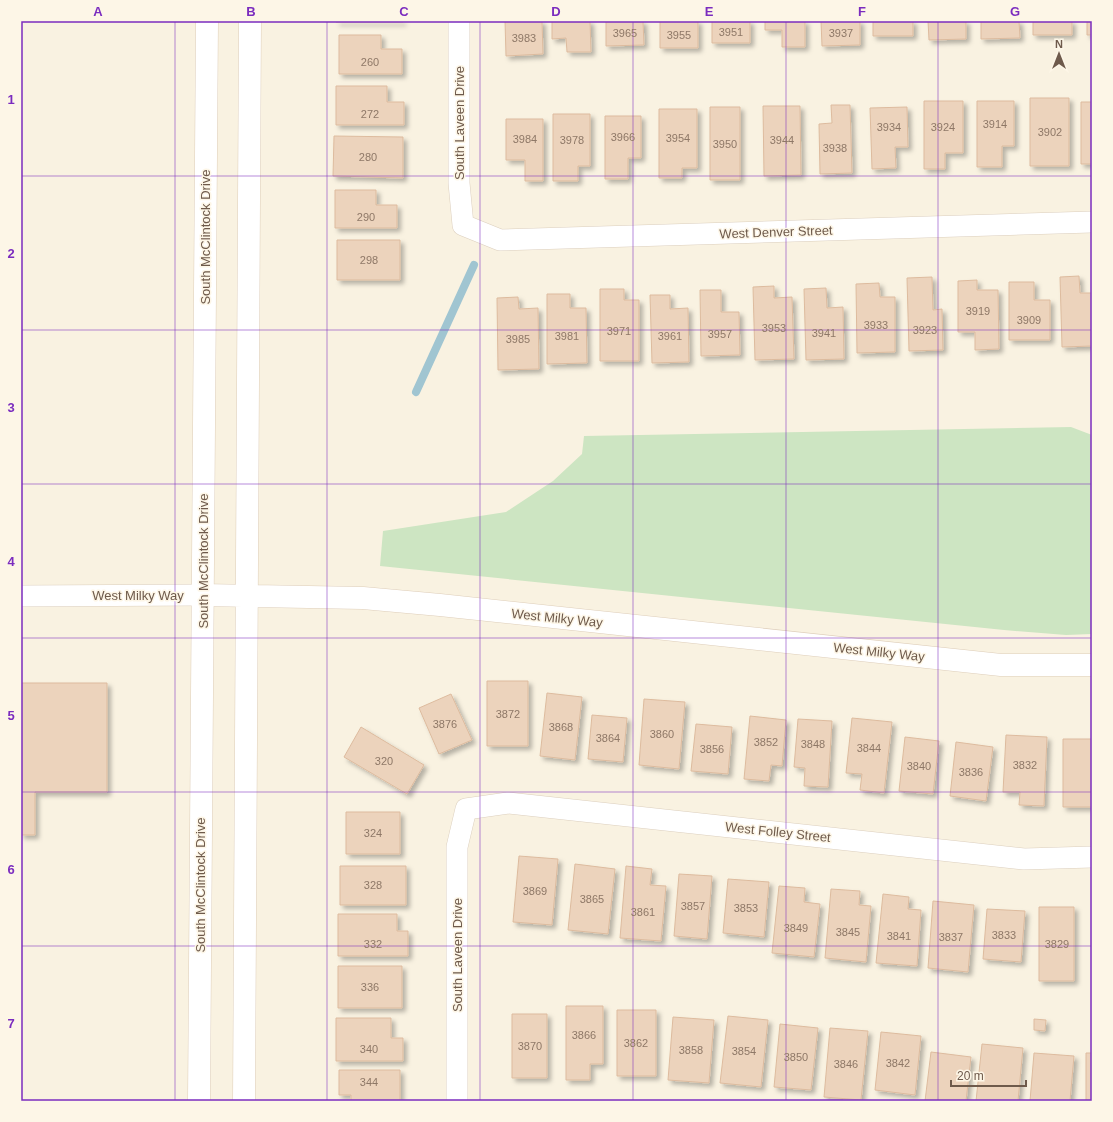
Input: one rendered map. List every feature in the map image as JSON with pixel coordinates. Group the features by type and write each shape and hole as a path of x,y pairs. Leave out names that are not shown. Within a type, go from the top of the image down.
{"main road":[{"name":"South McClintock Drive","path":"199,1101 206,21"},
{"path":"244,1101 250,21"},
{"name":"West Milky Way","path":"202,595 364,598 1001,665 1092,665"}],"street":[{"name":"South Laveen Drive","path":"459,21 458,183 463,225"},
{"name":"West Denver Street","path":"463,225 500,240 1092,222"},
{"name":"West Milky Way","path":"21,596 202,595"},
{"name":"West Folley Street","path":"466,810 508,803 1024,859 1092,857"},
{"name":"South Laveen Drive","path":"457,1101 457,847 466,810"}],"green space":[{"path":"1071,427 1092,435 1092,634 1066,635 1004,630 380,566 383,531 506,512 553,481 582,454 584,436"}],"building":[{"path":"403,21 403,22 336,22"},
{"path":"505,21 542,21 543,54 506,56"},
{"path":"552,21 590,21 591,52 567,52 566,38 552,39"},
{"path":"606,21 643,21 644,45 606,46"},
{"path":"660,21 698,21 698,48 660,48"},
{"path":"712,21 750,21 750,43 712,43"},
{"path":"765,21 805,21 805,47 782,47 782,30 765,30"},
{"path":"821,21 860,21 860,45 822,46"},
{"path":"873,21 913,21 913,36 873,36"},
{"path":"928,21 966,21 966,39 929,40"},
{"path":"981,21 1019,21 1020,38 981,39"},
{"path":"1033,21 1072,21 1072,35 1033,35"},
{"path":"1087,21 1092,21 1092,35 1087,35"},
{"path":"339,35 381,35 381,49 402,49 402,74 339,74"},
{"path":"336,86 387,86 387,102 404,102 404,125 336,125"},
{"path":"1030,98 1069,98 1069,166 1030,166"},
{"path":"924,101 963,101 963,153 945,153 945,169 924,169"},
{"path":"977,101 1014,101 1014,146 1002,146 1002,167 977,167"},
{"path":"1081,102 1092,102 1092,164 1081,164"},
{"path":"831,105 850,105 852,173 820,174 819,124 832,123"},
{"path":"763,106 800,106 801,175 764,176"},
{"path":"710,107 740,107 740,180 710,180"},
{"path":"907,107 908,147 895,147 896,168 872,169 870,108"},
{"path":"659,109 697,109 697,168 682,168 682,178 659,178"},
{"path":"553,114 590,114 590,166 578,166 578,181 553,181"},
{"path":"605,116 641,116 641,158 628,158 628,179 605,179"},
{"path":"506,119 543,119 543,181 525,181 525,160 506,160"},
{"path":"334,136 403,137 403,178 333,176"},
{"path":"335,190 376,190 376,205 397,205 397,228 335,228"},
{"path":"337,240 400,240 400,280 337,280"},
{"path":"1079,276 1080,293 1092,293 1092,346 1062,347 1060,277"},
{"path":"932,277 933,310 942,309 943,350 909,351 907,278"},
{"path":"977,280 977,290 998,290 999,349 975,350 975,332 958,332 958,281"},
{"path":"1009,282 1034,282 1034,300 1050,300 1050,340 1009,340"},
{"path":"879,283 880,297 895,297 895,352 857,353 856,284"},
{"path":"774,286 774,298 792,297 794,359 755,360 753,287"},
{"path":"826,288 827,308 843,307 844,359 806,360 804,289"},
{"path":"600,289 624,289 624,300 639,300 639,361 600,361"},
{"path":"700,290 721,290 721,312 739,312 740,355 701,356"},
{"path":"547,294 570,294 570,308 586,308 587,363 547,364"},
{"path":"650,295 670,295 670,309 688,308 689,362 652,363"},
{"path":"518,297 519,309 538,308 539,369 498,370 497,298"},
{"path":"487,681 528,681 528,746 487,746"},
{"path":"21,683 107,683 107,792 35,792 35,835 21,835"},
{"path":"547,693 582,697 575,760 540,756"},
{"path":"451,694 472,740 439,754 419,708"},
{"path":"644,699 685,702 679,769 639,765"},
{"path":"592,715 627,718 623,762 588,759"},
{"path":"750,716 786,720 782,766 771,765 769,781 744,779"},
{"path":"852,718 892,722 884,793 860,790 862,774 846,773"},
{"path":"798,719 832,721 828,787 804,786 805,768 794,767"},
{"path":"696,724 732,727 728,774 691,771"},
{"path":"361,727 424,765 407,794 344,757"},
{"path":"1006,735 1047,737 1044,806 1019,805 1020,792 1003,792"},
{"path":"905,737 939,741 933,794 899,791"},
{"path":"1063,739 1092,739 1092,807 1063,807"},
{"path":"956,742 993,747 986,801 950,796"},
{"path":"346,812 400,812 400,854 346,854"},
{"path":"519,856 558,859 552,925 513,922"},
{"path":"575,864 615,869 608,934 568,930"},
{"path":"340,866 406,866 406,905 340,905"},
{"path":"626,866 652,869 650,885 666,886 661,941 620,938"},
{"path":"679,874 712,876 707,939 674,936"},
{"path":"728,879 769,882 764,937 723,933"},
{"path":"779,886 805,888 804,902 820,904 814,957 772,953"},
{"path":"831,889 860,891 859,905 871,906 866,962 825,958"},
{"path":"883,894 909,897 908,909 921,910 917,966 876,963"},
{"path":"933,901 974,905 968,972 928,968"},
{"path":"1039,907 1074,907 1074,981 1039,981"},
{"path":"987,909 1025,911 1021,962 983,959"},
{"path":"338,914 397,914 397,931 408,931 408,956 338,956"},
{"path":"338,966 402,966 402,1008 338,1008"},
{"path":"566,1006 603,1006 603,1064 590,1064 590,1080 566,1080"},
{"path":"617,1010 656,1010 656,1076 617,1076"},
{"path":"512,1014 547,1014 547,1078 512,1078"},
{"path":"728,1016 768,1020 761,1087 720,1083"},
{"path":"673,1017 714,1020 709,1083 668,1080"},
{"path":"336,1018 391,1018 391,1038 403,1038 403,1061 336,1061"},
{"path":"1034,1019 1046,1020 1045,1031 1034,1030"},
{"path":"780,1024 818,1028 811,1090 774,1087"},
{"path":"830,1028 868,1031 861,1100 824,1097"},
{"path":"881,1032 921,1036 915,1095 875,1090"},
{"path":"982,1044 1023,1048 1018,1101 976,1101"},
{"path":"931,1052 971,1057 966,1101 925,1101"},
{"path":"1034,1053 1074,1056 1070,1101 1030,1101"},
{"path":"1086,1053 1092,1053 1092,1101 1086,1101"},
{"path":"339,1070 400,1070 400,1101 351,1101 351,1095 339,1095"}],"waterway":[{"path":"416,392 474,265"}]}
